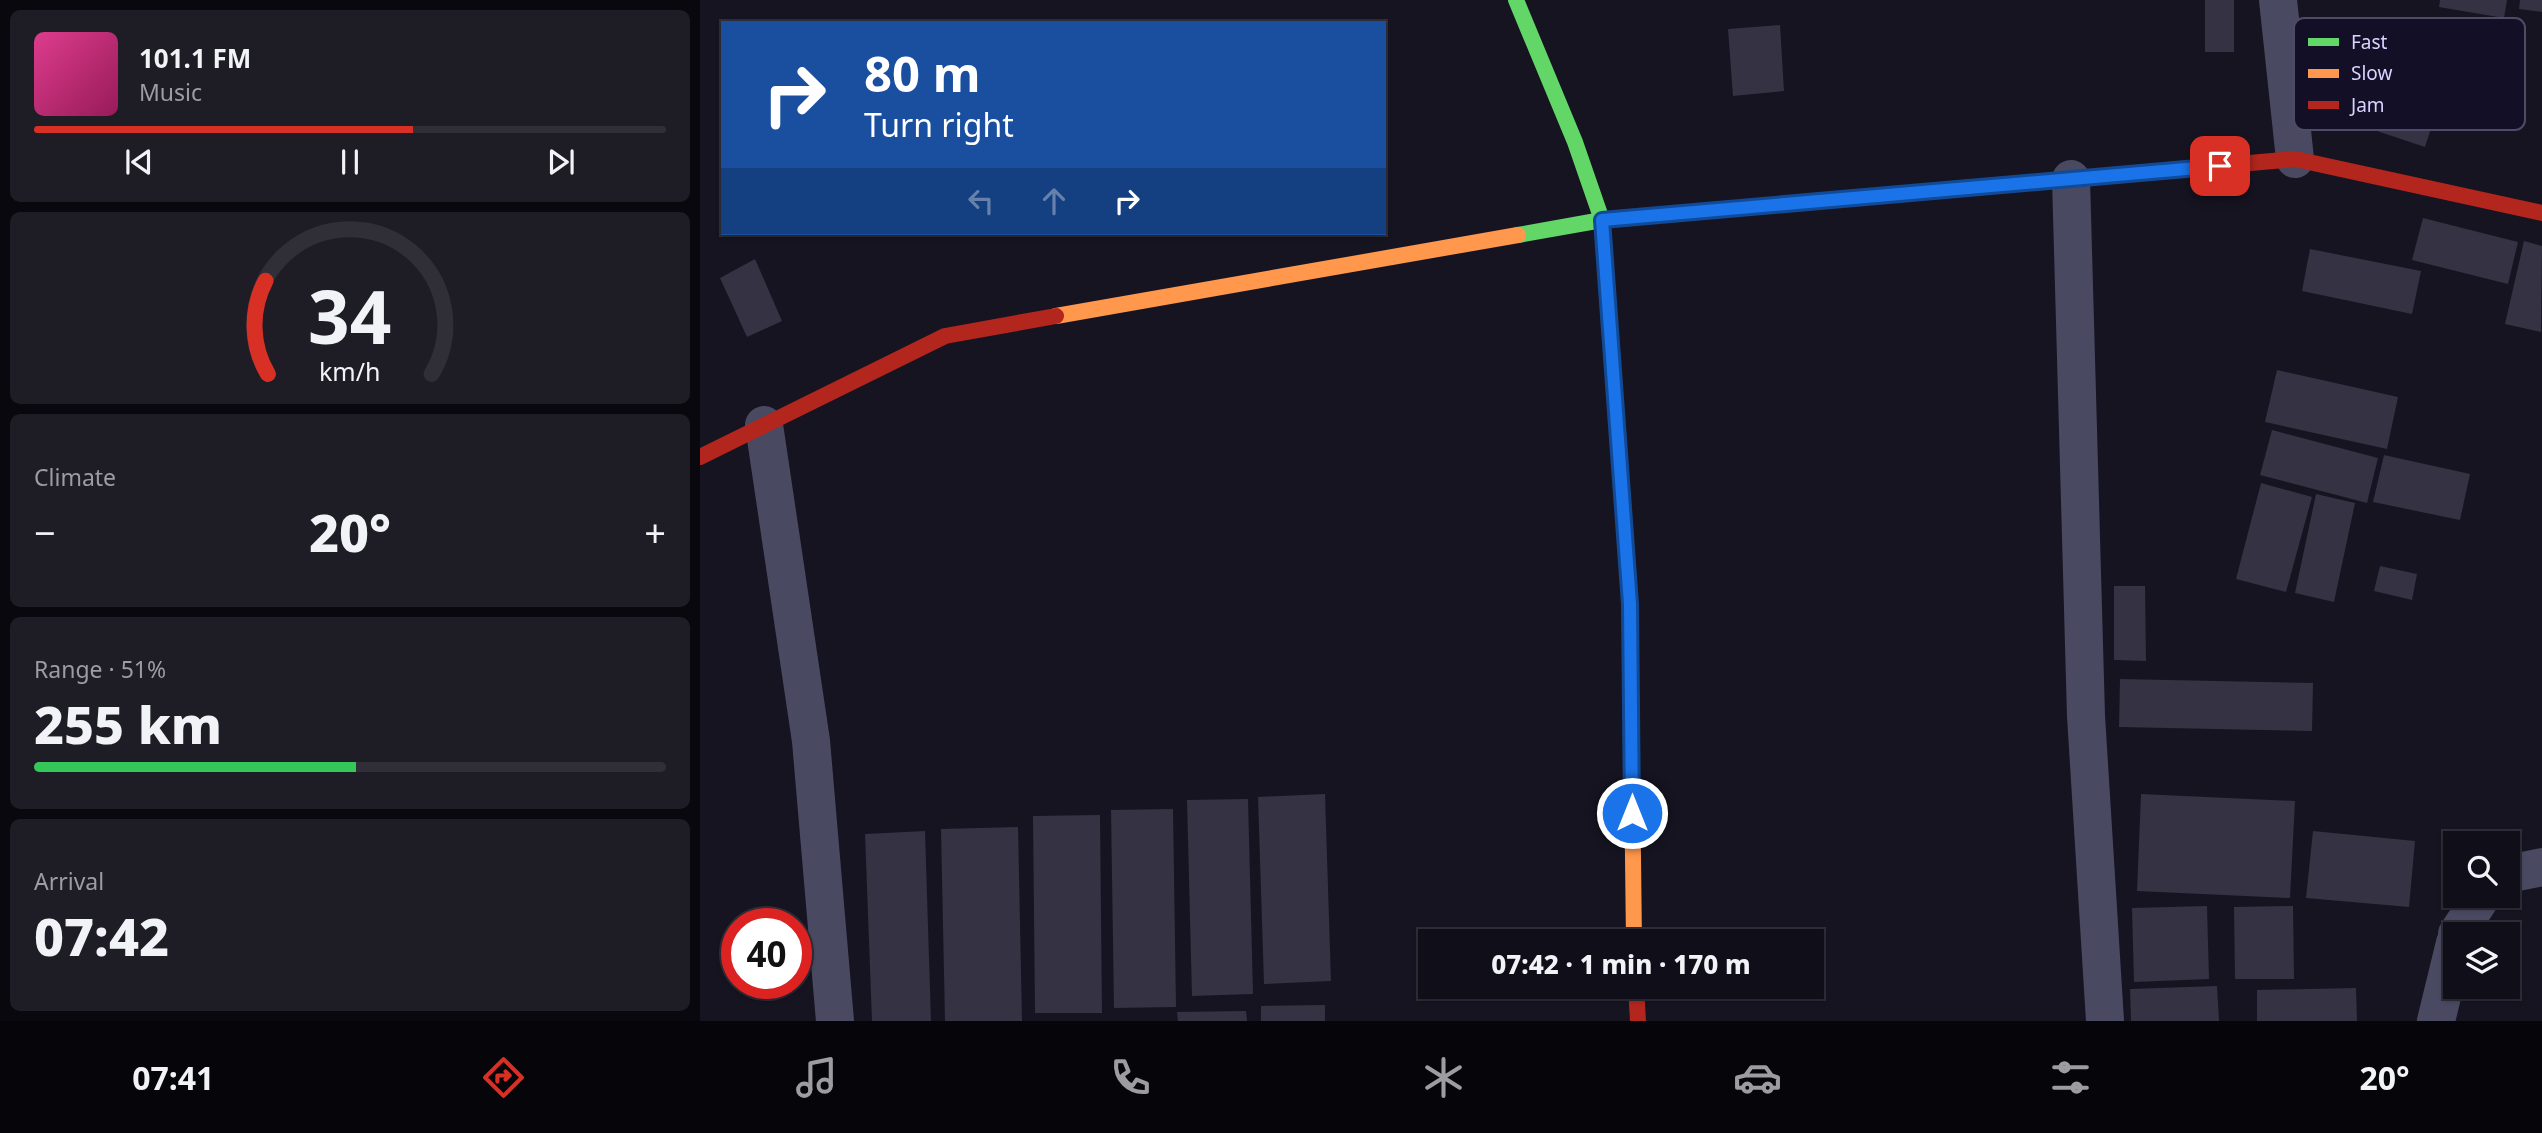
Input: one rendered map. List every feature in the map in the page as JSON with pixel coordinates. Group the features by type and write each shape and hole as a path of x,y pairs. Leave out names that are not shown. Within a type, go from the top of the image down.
{"street":[{"path":"1517,0 1575,142 1602,220 1630,604 1634,929"},
{"path":"2278,0 2295,159"},
{"path":"700,457 945,336 1602,220 2295,159 2542,213"},
{"path":"2071,179 2087,716 2105,1021"},
{"path":"764,425 811,741 835,1021"},
{"path":"2520,872 2542,867"},
{"path":"2436,1021 2443,992"},
{"path":"1637,999 1638,1021"}],"building":[{"path":"2205,0 2234,0 2234,52 2205,52"},
{"path":"2440,0 2507,0 2504,18 2439,7"},
{"path":"2520,0 2542,0 2542,12 2519,9"},
{"path":"1780,25 1784,91 1733,96 1728,29"},
{"path":"2374,130 2430,130 2425,147"},
{"path":"2423,218 2518,242 2508,284 2412,260"},
{"path":"2524,241 2542,246 2541,332 2505,324"},
{"path":"2310,249 2421,271 2412,314 2302,291"},
{"path":"755,259 782,321 747,337 720,278"},
{"path":"2277,370 2398,397 2387,449 2265,422"},
{"path":"2272,430 2378,458 2367,503 2260,475"},
{"path":"2384,455 2470,474 2460,520 2373,502"},
{"path":"2261,483 2312,497 2286,592 2236,579"},
{"path":"2316,494 2355,503 2334,602 2295,593"},
{"path":"2380,566 2417,574 2412,600 2374,591"},
{"path":"2114,586 2145,586 2146,661 2114,660"},
{"path":"2120,679 2313,683 2312,731 2119,727"},
{"path":"1325,794 1331,981 1264,984 1258,797"},
{"path":"2141,794 2295,801 2290,898 2137,891"},
{"path":"1248,799 1253,994 1192,996 1187,800"},
{"path":"1173,809 1176,1007 1114,1008 1111,810"},
{"path":"1100,815 1102,1013 1035,1013 1033,816"},
{"path":"1018,827 1022,1021 945,1021 941,829"},
{"path":"925,831 931,1021 872,1021 865,834"},
{"path":"2313,831 2415,841 2409,907 2306,898"},
{"path":"2207,906 2209,979 2134,982 2132,908"},
{"path":"2293,906 2294,979 2235,979 2234,907"},
{"path":"2217,986 2219,1021 2131,1021 2130,989"},
{"path":"2356,988 2357,1021 2257,1021 2257,990"},
{"path":"1325,1005 1325,1021 1261,1021 1261,1006"},
{"path":"1246,1011 1247,1021 1178,1021 1177,1012"}],"traffic: fast":[{"path":"1516,0 1575,142 1602,220 1627,562"},
{"path":"1518,235 1602,220 2069,179"}],"traffic: slow":[{"path":"1056,316 1518,235"},
{"path":"1627,562 1630,605 1634,929"}],"traffic: jam":[{"path":"2069,179 2295,159 2542,213"},
{"path":"700,457 945,336 1056,316"},
{"path":"1637,999 1638,1021"}],"route":[{"path":"1632,813 1630,604 1602,220 2220,166"}]}
